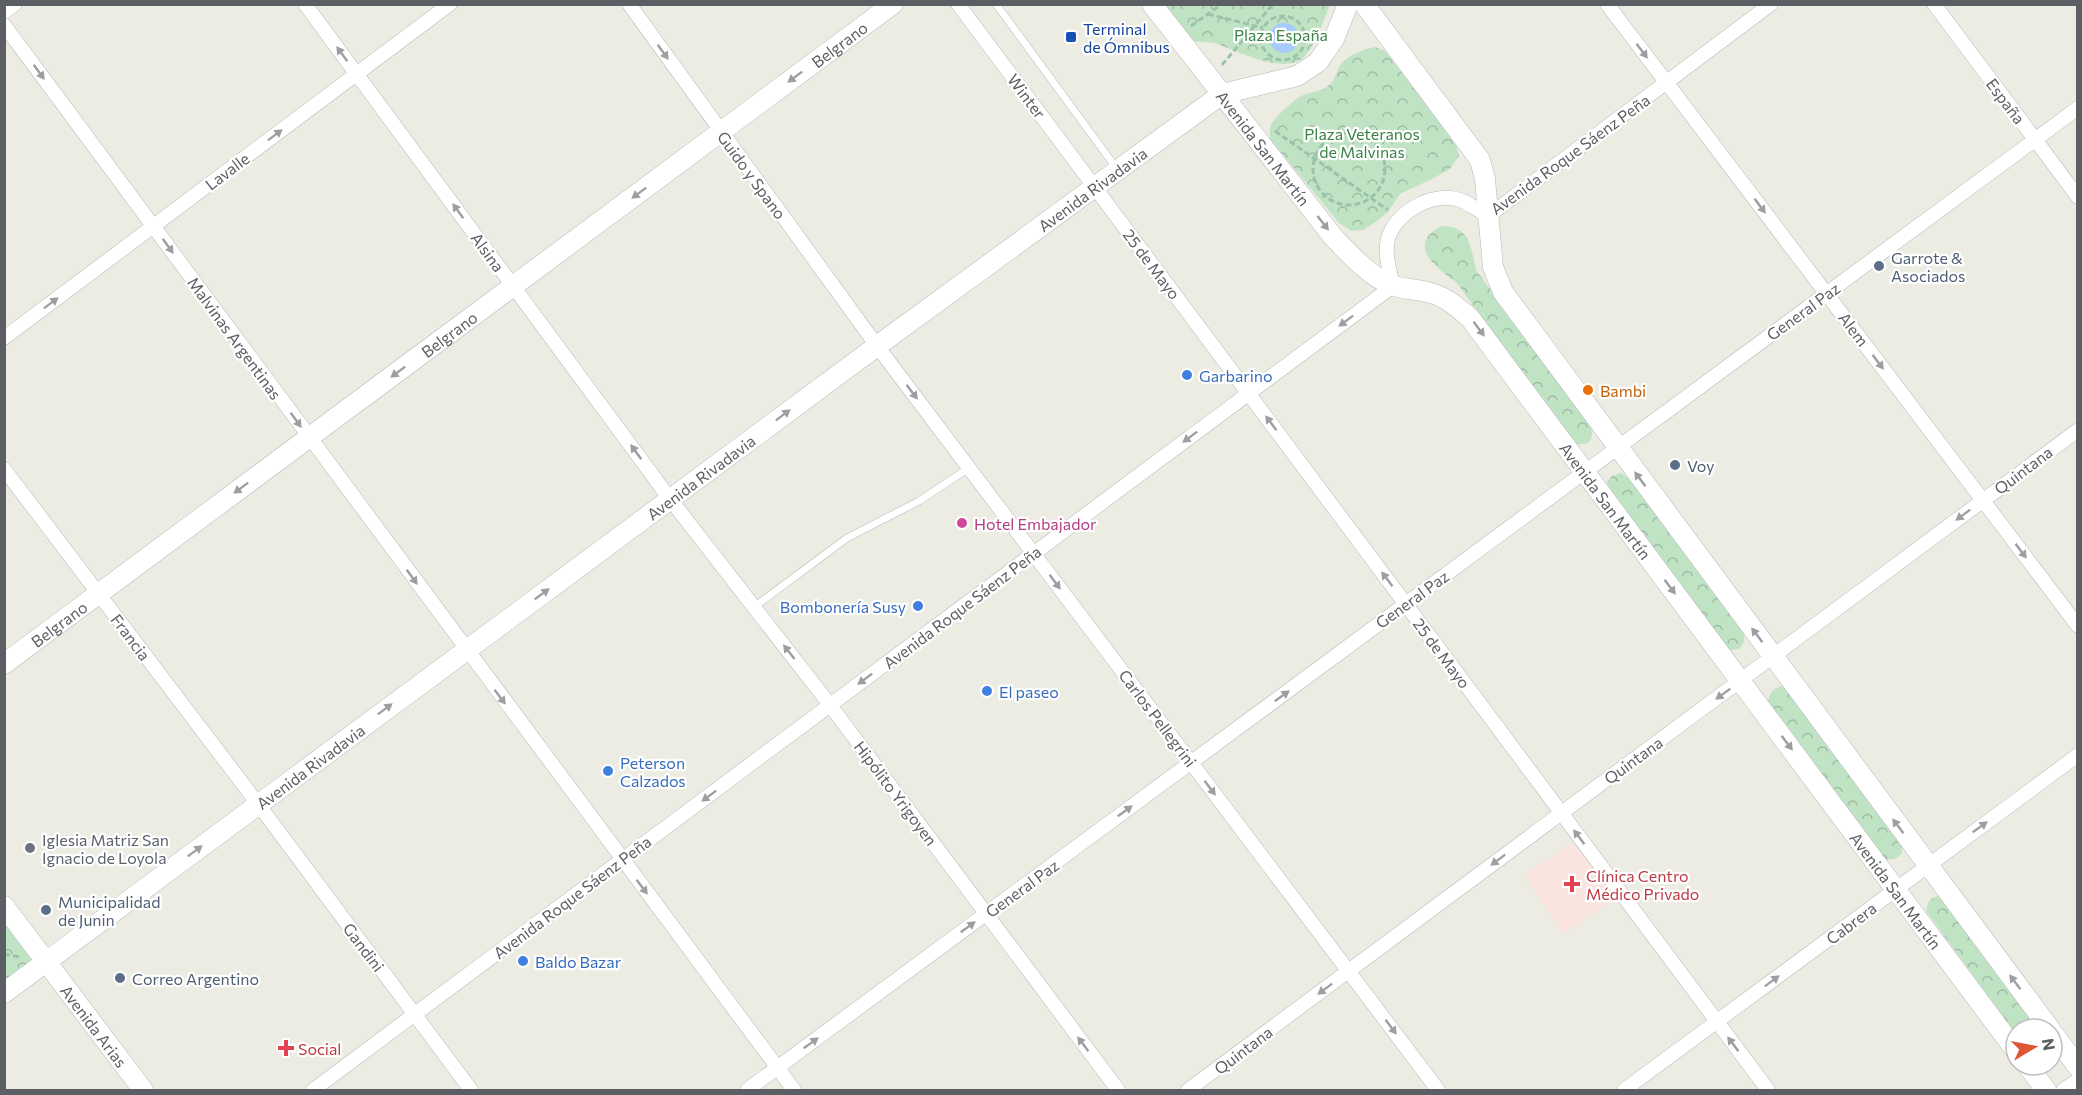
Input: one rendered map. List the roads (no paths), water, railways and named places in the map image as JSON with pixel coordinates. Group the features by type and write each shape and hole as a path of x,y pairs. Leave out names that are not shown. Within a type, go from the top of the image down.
{"main road":[{"name":"Belgrano","path":"4,663 893,4"},
{"name":"Avenida San Martín","path":"1152,4 1334,238 1362,266 1393,286 1429,292 1448,299 1470,318 2004,1035"},
{"name":"Avenida Rivadavia","path":"4,993 877,345 1118,171 1216,87 1297,76 1318,62 1334,39 1348,4"},
{"path":"1364,4 1480,160 1485,179 1494,267 1503,292 2041,1017"},
{"name":"Avenida Arias","path":"4,906 143,1090"},
{"path":"2064,1048 2078,1066"},
{"path":"2036,1077 2046,1090"}],"street":[{"path":"4,12 15,4"},
{"name":"Alsina","path":"305,4 670,499"},
{"name":"Lavalle","path":"4,338 450,4"},
{"name":"Guido y Spano","path":"629,4 877,345"},
{"name":"Winter","path":"958,4 1095,187"},
{"name":"Alem","path":"1607,4 2078,626"},
{"name":"Avenida Roque Sáenz Peña","path":"313,1090 1393,286 1387,258 1388,238 1396,223 1418,204 1438,197 1460,200 1488,216 1771,4"},
{"name":"España","path":"1934,4 2078,197"},
{"name":"Malvinas Argentinas","path":"4,25 465,650 794,1090"},
{"name":"General Paz","path":"747,1090 2078,108"},
{"name":"25 de Mayo","path":"1095,187 1768,1090"},
{"name":"Carlos Pellegrini","path":"877,345 1438,1090"},
{"name":"Quintana","path":"1188,1090 2078,430"},
{"name":"Francia","path":"4,469 258,804"},
{"name":"Hipólito Yrigoyen","path":"670,499 831,705 1118,1090"},
{"name":"Cabrera","path":"1624,1090 2078,755"},
{"name":"Gandini","path":"258,804 471,1090"},
{"path":"2063,1090 2078,1080"}],"lane":[{"path":"996,4 1118,171"},
{"path":"754,607 847,538 919,501 969,468"}],"water":[{"path":"1284,23 1295,27 1299,38 1295,49 1284,53 1273,49 1269,38 1273,27"}],"place":[{"name":"Terminal de Ómnibus","path":"1071,37"},
{"name":"Garrote & Asociados","path":"1879,266"},
{"name":"Garbarino","path":"1187,375"},
{"name":"Bambi","path":"1588,390"},
{"name":"Voy","path":"1675,465"},
{"name":"Hotel Embajador","path":"962,523"},
{"name":"Bombonería Susy","path":"918,606"},
{"name":"El paseo","path":"987,691"},
{"name":"Peterson Calzados","path":"608,771"},
{"name":"Iglesia Matriz San Ignacio de Loyola","path":"30,848"},
{"name":"Clínica Centro Médico Privado","path":"1572,884"},
{"name":"Municipalidad de Junin","path":"46,910"},
{"name":"Baldo Bazar","path":"523,961"},
{"name":"Correo Argentino","path":"120,978"},
{"name":"Social","path":"286,1048"}],"park label":[{"name":"Plaza España","path":"1281,34"},
{"name":"Plaza Veteranos de Malvinas","path":"1362,142"}]}
